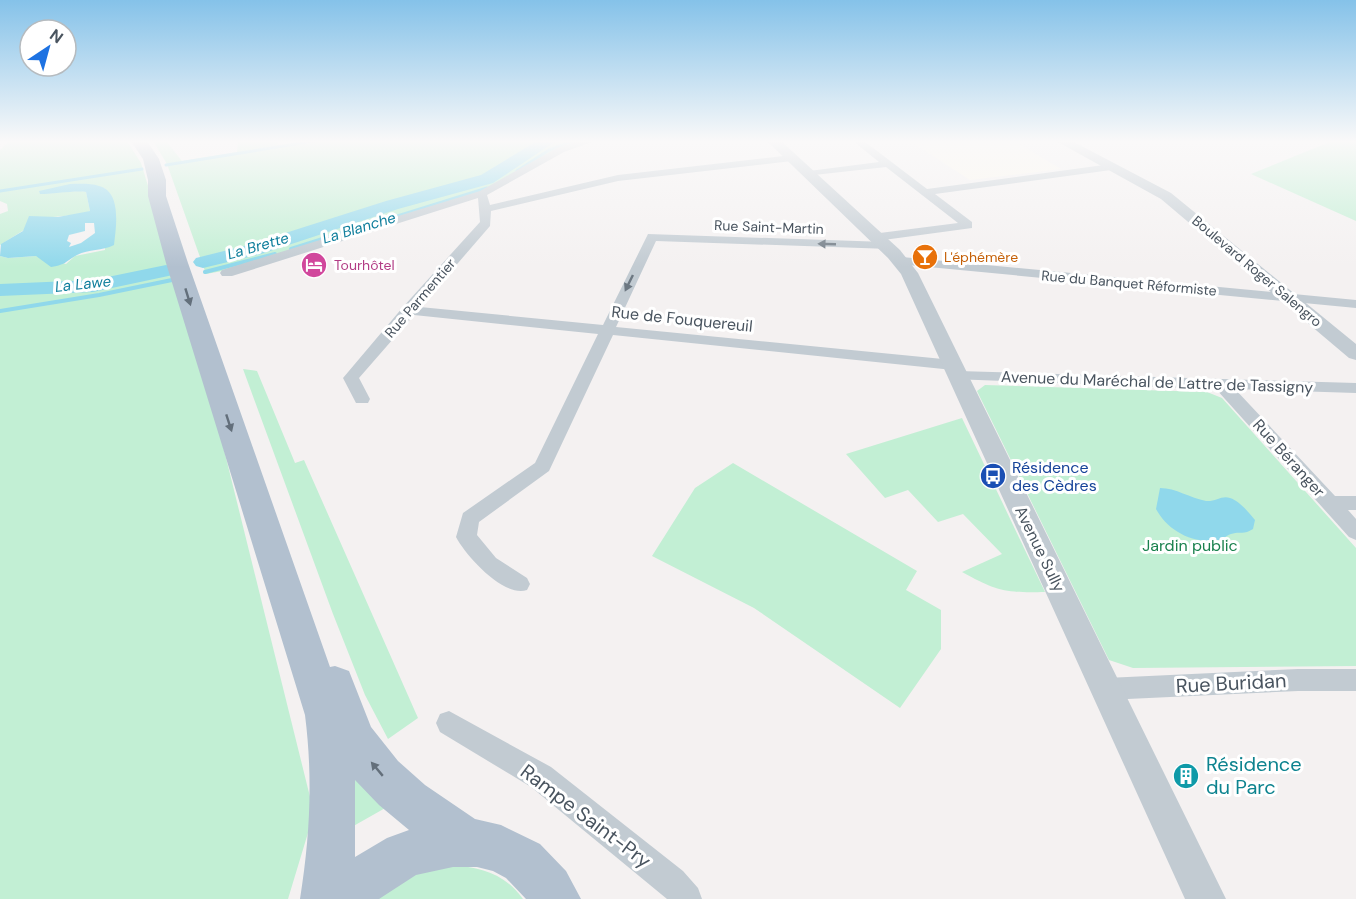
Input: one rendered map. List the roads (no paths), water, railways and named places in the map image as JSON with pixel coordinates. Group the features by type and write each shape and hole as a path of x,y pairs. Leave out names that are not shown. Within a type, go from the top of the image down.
{"main road":[{"path":"157,183 157,196 177,262 326,715 334,761 334,884"},
{"path":"159,183 166,194 214,321 332,676 360,749 387,781 420,809 468,842"},
{"path":"420,809 452,815 523,839 551,860 578,899"},
{"path":"311,899 334,884 376,871 407,854 438,844 468,842 496,848 521,860 543,879 556,899"}],"street":[{"path":"227,273 484,193 507,183"},
{"path":"486,208 596,183"},
{"name":"Avenue Sully","path":"818,183 902,261 1206,899"},
{"path":"914,183 926,192 993,183"},
{"name":"Boulevard Roger Salengro","path":"1141,183 1166,196 1356,354"},
{"name":"Rue Saint-Martin","path":"607,329 652,237 881,241 968,225 926,192"},
{"name":"Rue Parmentier","path":"362,399 351,378 486,223 484,193"},
{"name":"Rue du Banquet Réformiste","path":"902,261 1356,304"},
{"name":"Rue de Fouquereuil","path":"408,310 607,329 955,371"},
{"path":"519,584 489,564 466,537 470,518 543,467 607,329"},
{"name":"Avenue du Maréchal de Lattre de Tassigny","path":"955,371 1356,388"},
{"name":"Rue Béranger","path":"1221,384 1356,532"},
{"path":"1329,503 1356,503"},
{"name":"Rue Buridan","path":"1106,689 1298,680 1356,680"},
{"name":"Rampe Saint-Pry","path":"449,723 541,777 672,882 687,899"}],"water":[{"path":"70,184 92,184 106,190 111,195 116,211 114,245 82,253 63,264 51,267 36,256 8,258 0,256 1,244 23,231 29,216 58,217 90,211 86,192 40,194 39,191","holes":["85,223 94,223 95,233 81,243 69,247 71,243 67,241 69,235 85,231"]},
{"path":"1160,488 1206,501 1224,497 1234,500 1255,520 1253,529 1231,534 1219,540 1191,538 1174,529 1156,509"}],"waterway":[{"path":"0,191 52,183"},
{"name":"La Brette","path":"203,262 254,250 392,205 473,183"},
{"name":"La Blanche","path":"343,233 487,188"},
{"name":"La Blanche","path":"291,249 348,231"},
{"name":"La Blanche","path":"205,272 275,254"},
{"name":"La Lawe","path":"0,290 93,286 166,271"},
{"name":"La Blanche","path":"0,311 99,295 172,280"}],"place":[{"name":"L'éphémère","path":"925,257"},
{"name":"Tourhôtel","path":"314,265"},
{"name":"Résidence des Cèdres","path":"993,476"},
{"name":"Résidence du Parc","path":"1186,776"}],"park label":[{"name":"Jardin public","path":"1190,545"}]}
